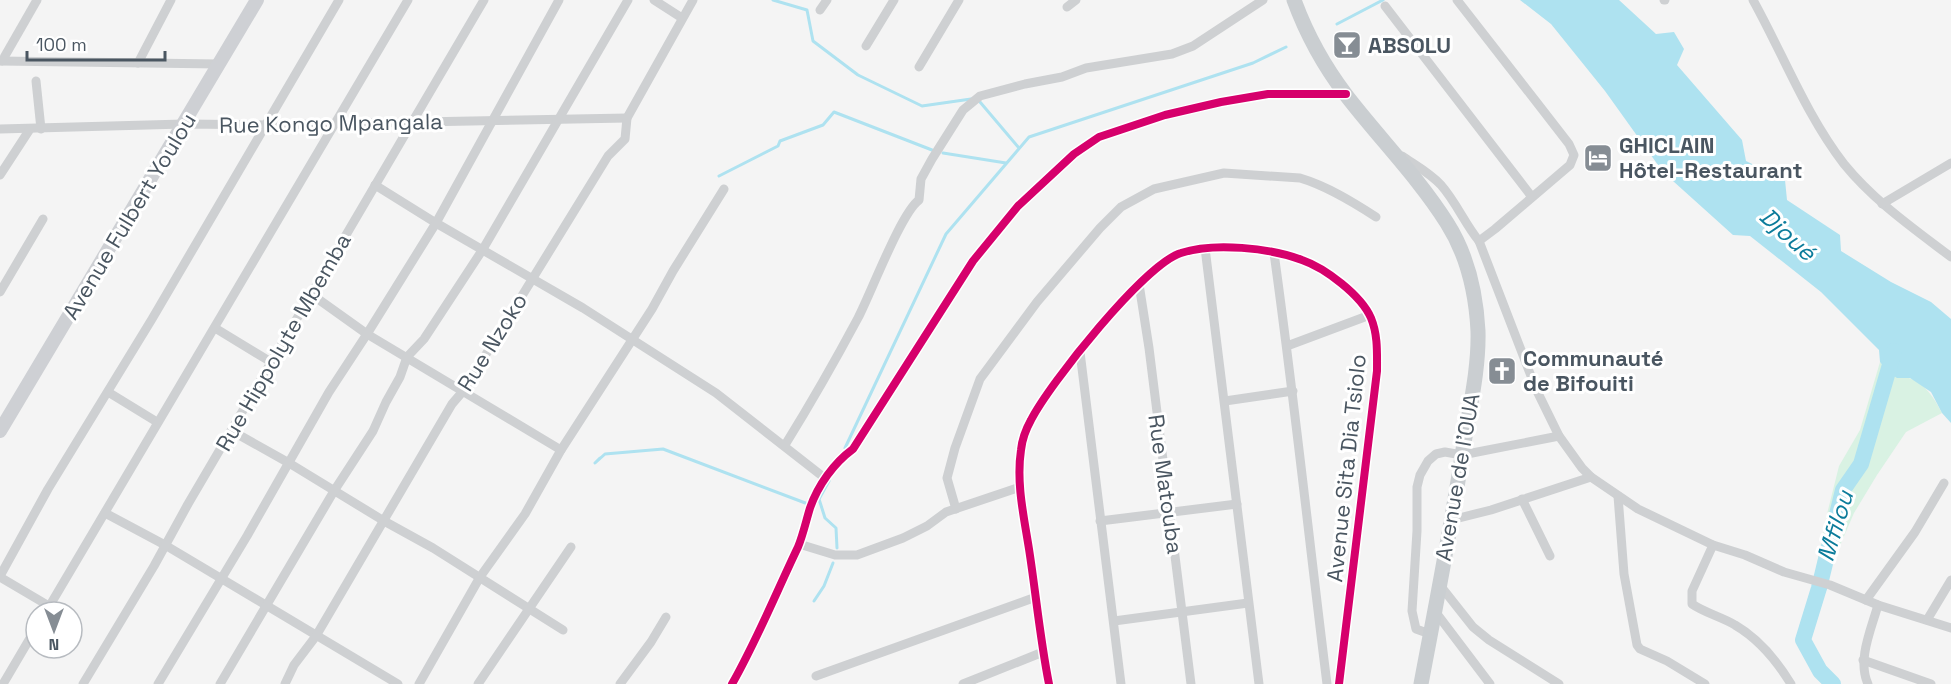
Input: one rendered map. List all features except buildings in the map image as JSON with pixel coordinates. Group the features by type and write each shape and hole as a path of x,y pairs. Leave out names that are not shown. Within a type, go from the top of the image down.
{"main road":[{"name":"Avenue Fulbert Youlou","path":"0,431 257,0"},
{"name":"Avenue de l'OUA","path":"1294,0 1311,40 1346,94 1429,196 1459,244 1473,285 1478,332 1477,356 1451,520 1421,684"}],"street":[{"path":"37,0 1,61 219,64"},
{"path":"138,63 171,0"},
{"path":"35,600 0,576 48,489 267,125 339,0"},
{"path":"53,600 408,0"},
{"name":"Rue Hippolyte Mbemba","path":"83,684 484,0"},
{"path":"161,683 329,392 368,334 436,223 559,0"},
{"path":"219,684 334,491 373,431 400,377 407,357 424,339 483,249 628,0"},
{"path":"654,0 682,18"},
{"name":"Rue Nzoko","path":"285,684 294,665 316,636 452,404 464,390 608,156 626,139 627,118 693,0"},
{"path":"820,10 827,0"},
{"path":"866,46 894,0"},
{"path":"919,67 959,0"},
{"path":"1067,7 1076,0"},
{"path":"784,445 818,393 896,237 914,204 919,200 921,179 963,110 980,96 1062,77 1086,68 1172,54 1193,46 1263,0"},
{"path":"1457,0 1538,104 1573,152 1574,157 1570,165 1479,241"},
{"path":"1753,0 1812,113 1843,162 1881,204 1951,256"},
{"path":"1385,6 1532,197"},
{"path":"36,81 41,129"},
{"path":"732,684 799,544 811,504 839,459 854,449 974,261 1018,206 1074,154 1098,137 1165,116 1221,102 1268,94 1346,94"},
{"name":"Rue Kongo Mpangala","path":"0,129 627,118"},
{"path":"0,175 30,129"},
{"path":"1395,152 1426,172 1441,185 1465,224 1479,241 1532,378 1559,436 1591,477 1638,509 1713,545 1830,585 1878,605 1951,628"},
{"path":"1881,204 1951,163"},
{"path":"956,509 947,478 955,448 980,379 1037,302 1100,228 1121,207 1154,189 1224,172 1300,178 1354,202 1376,217"},
{"path":"375,185 632,339 733,405 826,479"},
{"path":"419,684 480,577 525,514 561,450 652,309 724,189"},
{"path":"0,292 43,219"},
{"path":"1205,248 1259,684"},
{"name":"Avenue Sita Dia Tsiolo","path":"1049,684 1020,487 1021,450 1031,419 1080,352 1139,284 1169,258 1182,252 1205,248 1252,249 1303,260 1319,268 1348,289 1370,315 1377,342 1377,371 1339,684"},
{"path":"1274,253 1293,391 1299,464 1327,684"},
{"name":"Rue Matouba","path":"1139,284 1191,684"},
{"path":"311,294 368,334 561,450"},
{"path":"1287,346 1370,315"},
{"path":"214,328 271,362"},
{"path":"1080,352 1121,684"},
{"path":"1225,401 1293,391"},
{"path":"108,392 157,422"},
{"path":"232,431 480,577 563,630"},
{"path":"1430,634 1416,629 1412,611 1418,531 1417,487 1420,475 1428,461 1436,454 1445,452 1462,455 1559,436"},
{"path":"1451,520 1591,477"},
{"path":"1866,600 1915,532 1944,483"},
{"path":"799,544 835,555 857,555 903,538 927,526 946,512 1020,487"},
{"path":"1618,496 1624,574 1637,645 1640,649 1706,684"},
{"path":"1522,499 1550,556"},
{"path":"1100,520 1237,504"},
{"path":"105,513 165,545 398,684"},
{"path":"1713,545 1692,591 1692,604 1738,626 1778,663 1791,684"},
{"path":"478,684 571,547"},
{"path":"1927,620 1951,580"},
{"path":"1439,584 1473,627 1489,640 1559,684"},
{"path":"816,676 1036,597"},
{"path":"1114,621 1248,603"},
{"path":"1868,684 1863,675 1863,660 1878,605"},
{"path":"1434,610 1490,684"},
{"path":"620,684 666,617"},
{"path":"3,684 24,648"},
{"path":"963,684 1043,652"},
{"path":"1863,660 1931,684"}],"green space":[{"path":"1880,362 1890,372 1909,378 1925,388 1942,413 1906,432 1854,513 1826,578 1815,573 1839,466 1860,430"}],"water":[{"name":"Djoué","path":"1520,0 1619,0 1656,34 1674,32 1684,49 1677,65 1742,140 1746,161 1785,180 1787,200 1840,235 1841,251 1891,282 1931,302 1951,319 1951,423 1942,413 1931,392 1910,378 1897,378 1888,372 1880,362 1879,350 1821,292 1750,236 1733,235 1663,172 1605,91 1551,24"}],"waterway":[{"path":"773,0 807,10 813,41 858,75 922,106 971,99"},
{"path":"1337,24 1383,0"},
{"path":"845,448 946,234 1029,137 1253,63 1286,47"},
{"path":"980,102 1019,148"},
{"path":"719,176 778,146 780,141 823,125 834,112 932,150"},
{"path":"943,153 1006,163"},
{"name":"Mfilou","path":"1833,684 1820,671 1803,640 1819,588 1843,490 1861,464 1894,351"},
{"path":"600,458 595,463 605,454 663,449 808,504"},
{"path":"829,481 819,499 825,518 836,528 837,548"},
{"path":"814,601 824,586 833,563"}],"cycle path":[{"path":"732,684 798,547 813,499 822,483 839,461 853,449 973,261 1018,206 1074,154 1099,137 1165,115 1221,102 1268,94 1346,94"},
{"path":"1049,684 1020,487 1020,462 1026,431 1041,403 1077,354 1122,301 1145,279 1165,262 1181,253 1225,247 1274,252 1302,260 1321,269 1359,300 1371,318 1375,331 1377,371 1339,684"}],"place":[{"name":"ABSOLU","path":"1347,45"},
{"name":"GHICLAIN Hôtel-Restaurant","path":"1598,158"},
{"name":"Communauté de Bifouiti","path":"1502,371"}]}
